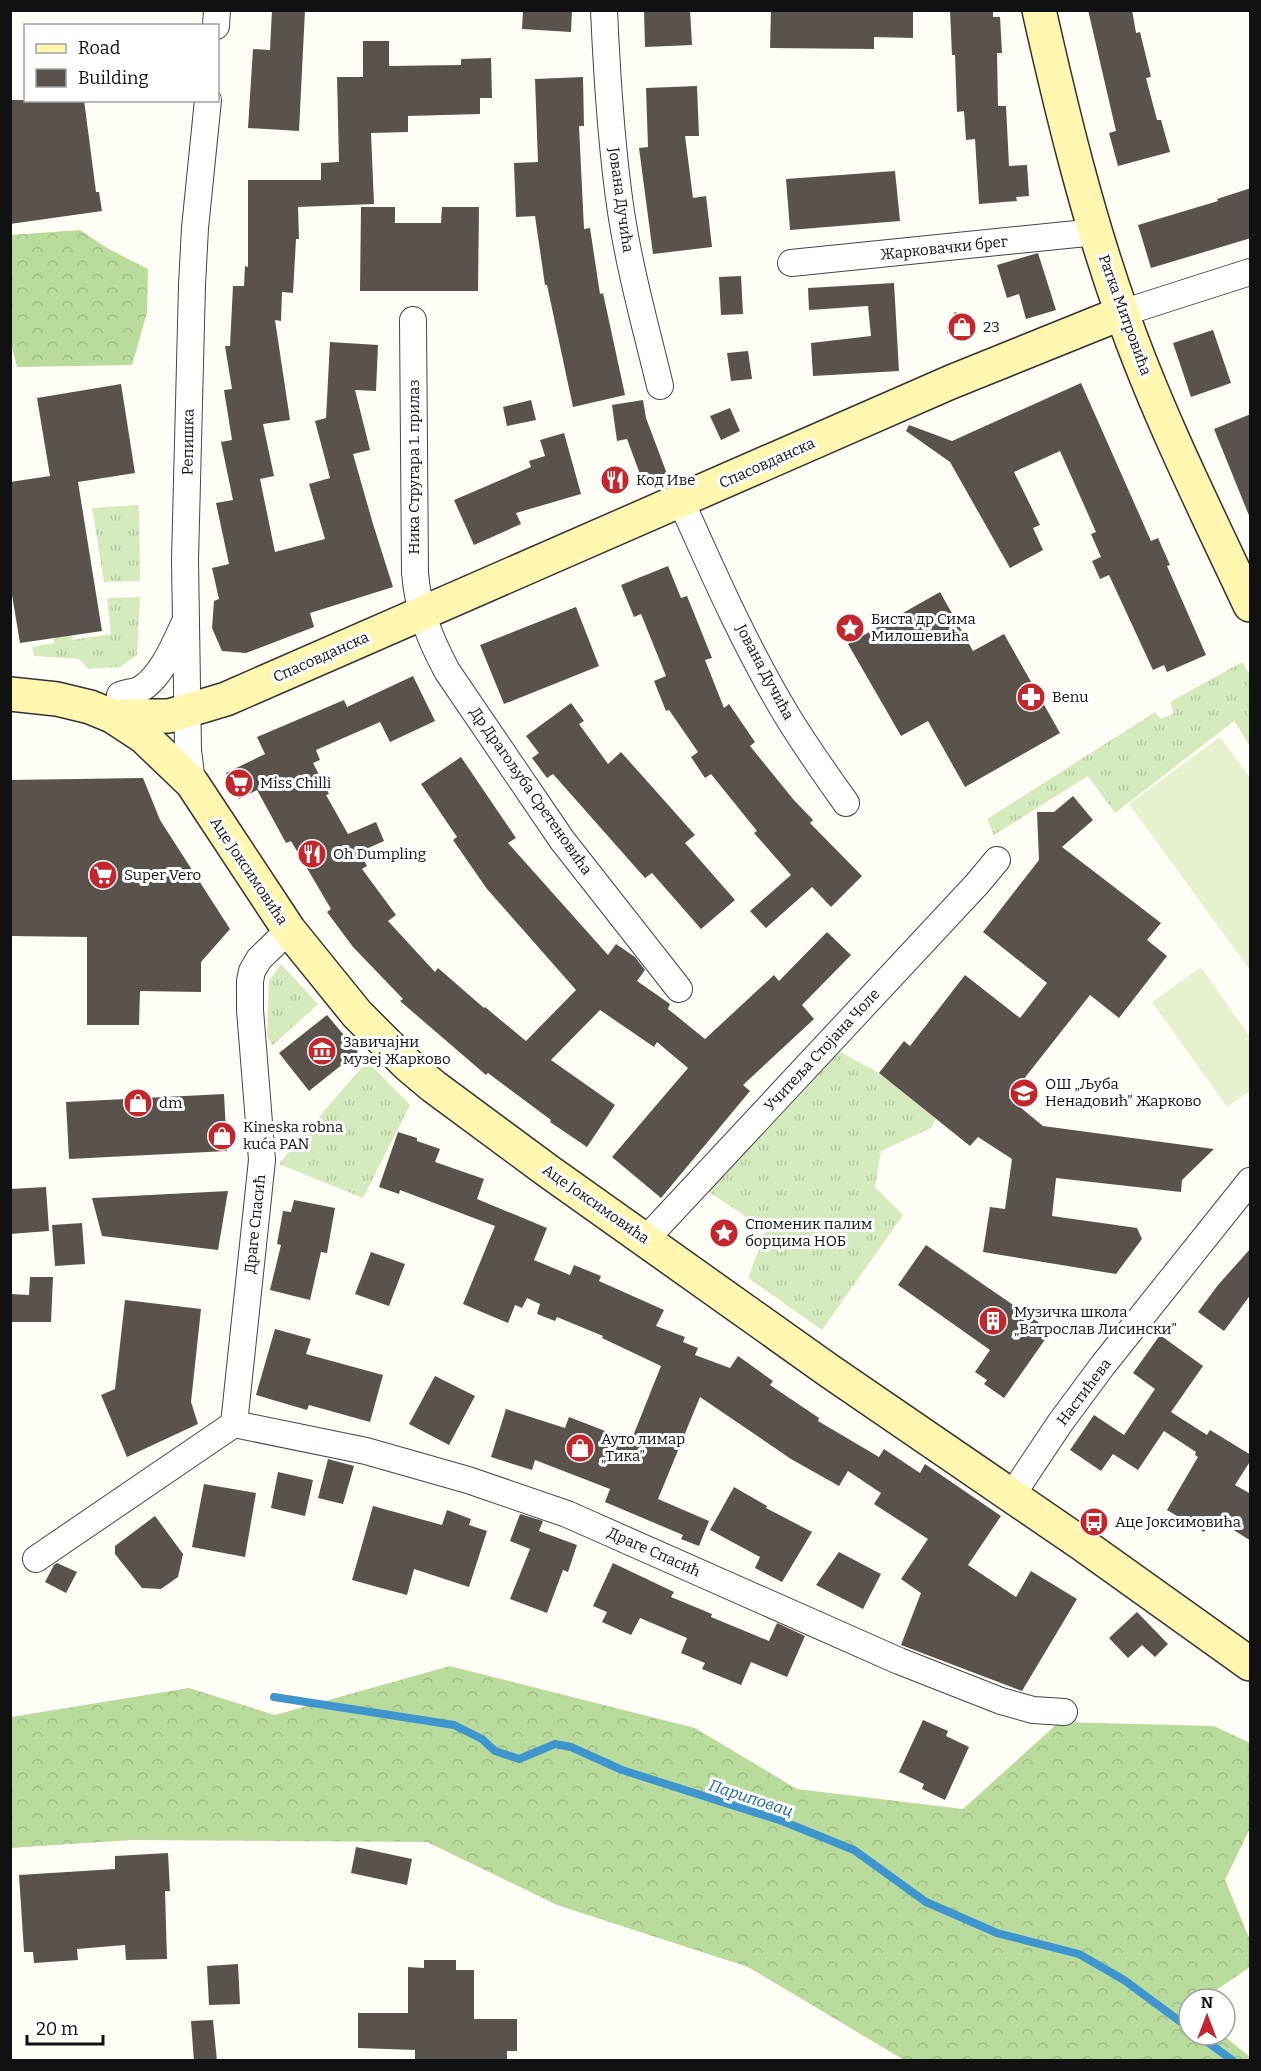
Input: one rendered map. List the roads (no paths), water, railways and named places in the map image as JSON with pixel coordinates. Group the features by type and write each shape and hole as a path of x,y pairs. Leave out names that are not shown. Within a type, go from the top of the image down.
{"main road":[{"name":"Ратка Митровића","path":"1039,10 1070,140 1122,313 1172,436 1251,605"},
{"name":"Спасовданска","path":"188,709 226,699 951,382 1122,313"},
{"name":"Аце Јоксимовића","path":"10,694 57,699 90,707 116,706 144,737 192,783 289,930 357,1014 408,1065 503,1138 828,1370 1012,1495 1251,1664"},
{"path":"116,706 163,700 188,709"}],"street":[{"name":"Јована Дучића","path":"604,10 608,93 620,204 634,280 660,386"},
{"name":"Репишка","path":"192,783 188,750 184,560 192,285 195,228 208,102"},
{"name":"Жарковачки брег","path":"791,263 1096,232"},
{"name":"Спасовданска","path":"1122,313 1251,272"},
{"name":"Ника Стругара 1. прилаз","path":"413,320 415,573 421,613"},
{"name":"Јована Дучића","path":"681,501 744,636 789,718 846,803"},
{"name":"Др Драгољуба Сретеновића","path":"421,613 432,643 447,671 562,840 679,988"},
{"path":"116,706 140,689 157,672 171,652 185,620"},
{"name":"Учитеља Стојана Чоле","path":"646,1239 997,860"},
{"name":"Драге Спасић","path":"289,930 259,959 252,971 250,981 262,1160 234,1424 366,1450 521,1497 567,1514 958,1685 1033,1710 1064,1712"},
{"name":"Настићева","path":"1012,1495 1060,1423 1096,1375 1251,1181"},
{"path":"36,1560 234,1424"}],"waterway":[{"name":"Париповац","path":"274,1697 454,1725 482,1739 495,1751 519,1759 555,1744 571,1747 622,1770 782,1821 854,1850 926,1902 997,1933 1079,1954 1124,1980 1177,2019"},
{"name":"Париповац","path":"1214,2047 1232,2060"}],"place":[{"name":"23","path":"962,327"},
{"name":"Код Иве","path":"615,480"},
{"name":"Биста др Сима Милошевића","path":"850,628"},
{"name":"Benu","path":"1031,697"},
{"name":"Miss Chilli","path":"239,783"},
{"name":"Oh Dumpling","path":"312,854"},
{"name":"Super Vero","path":"103,875"},
{"name":"Завичајни музеј Жарково","path":"322,1051"},
{"name":"ОШ „Љуба Ненадовић” Жарково","path":"1024,1093"},
{"name":"dm","path":"138,1103"},
{"name":"Kineska robna kuća PAN","path":"222,1136"},
{"name":"Споменик палим борцима НОБ","path":"724,1233"},
{"name":"Музичка школа „Ватрослав Лисински”","path":"993,1321"},
{"name":"Ауто лимар „Тика”","path":"580,1448"},
{"name":"Аце Јоксимовића","path":"1094,1522"}]}
